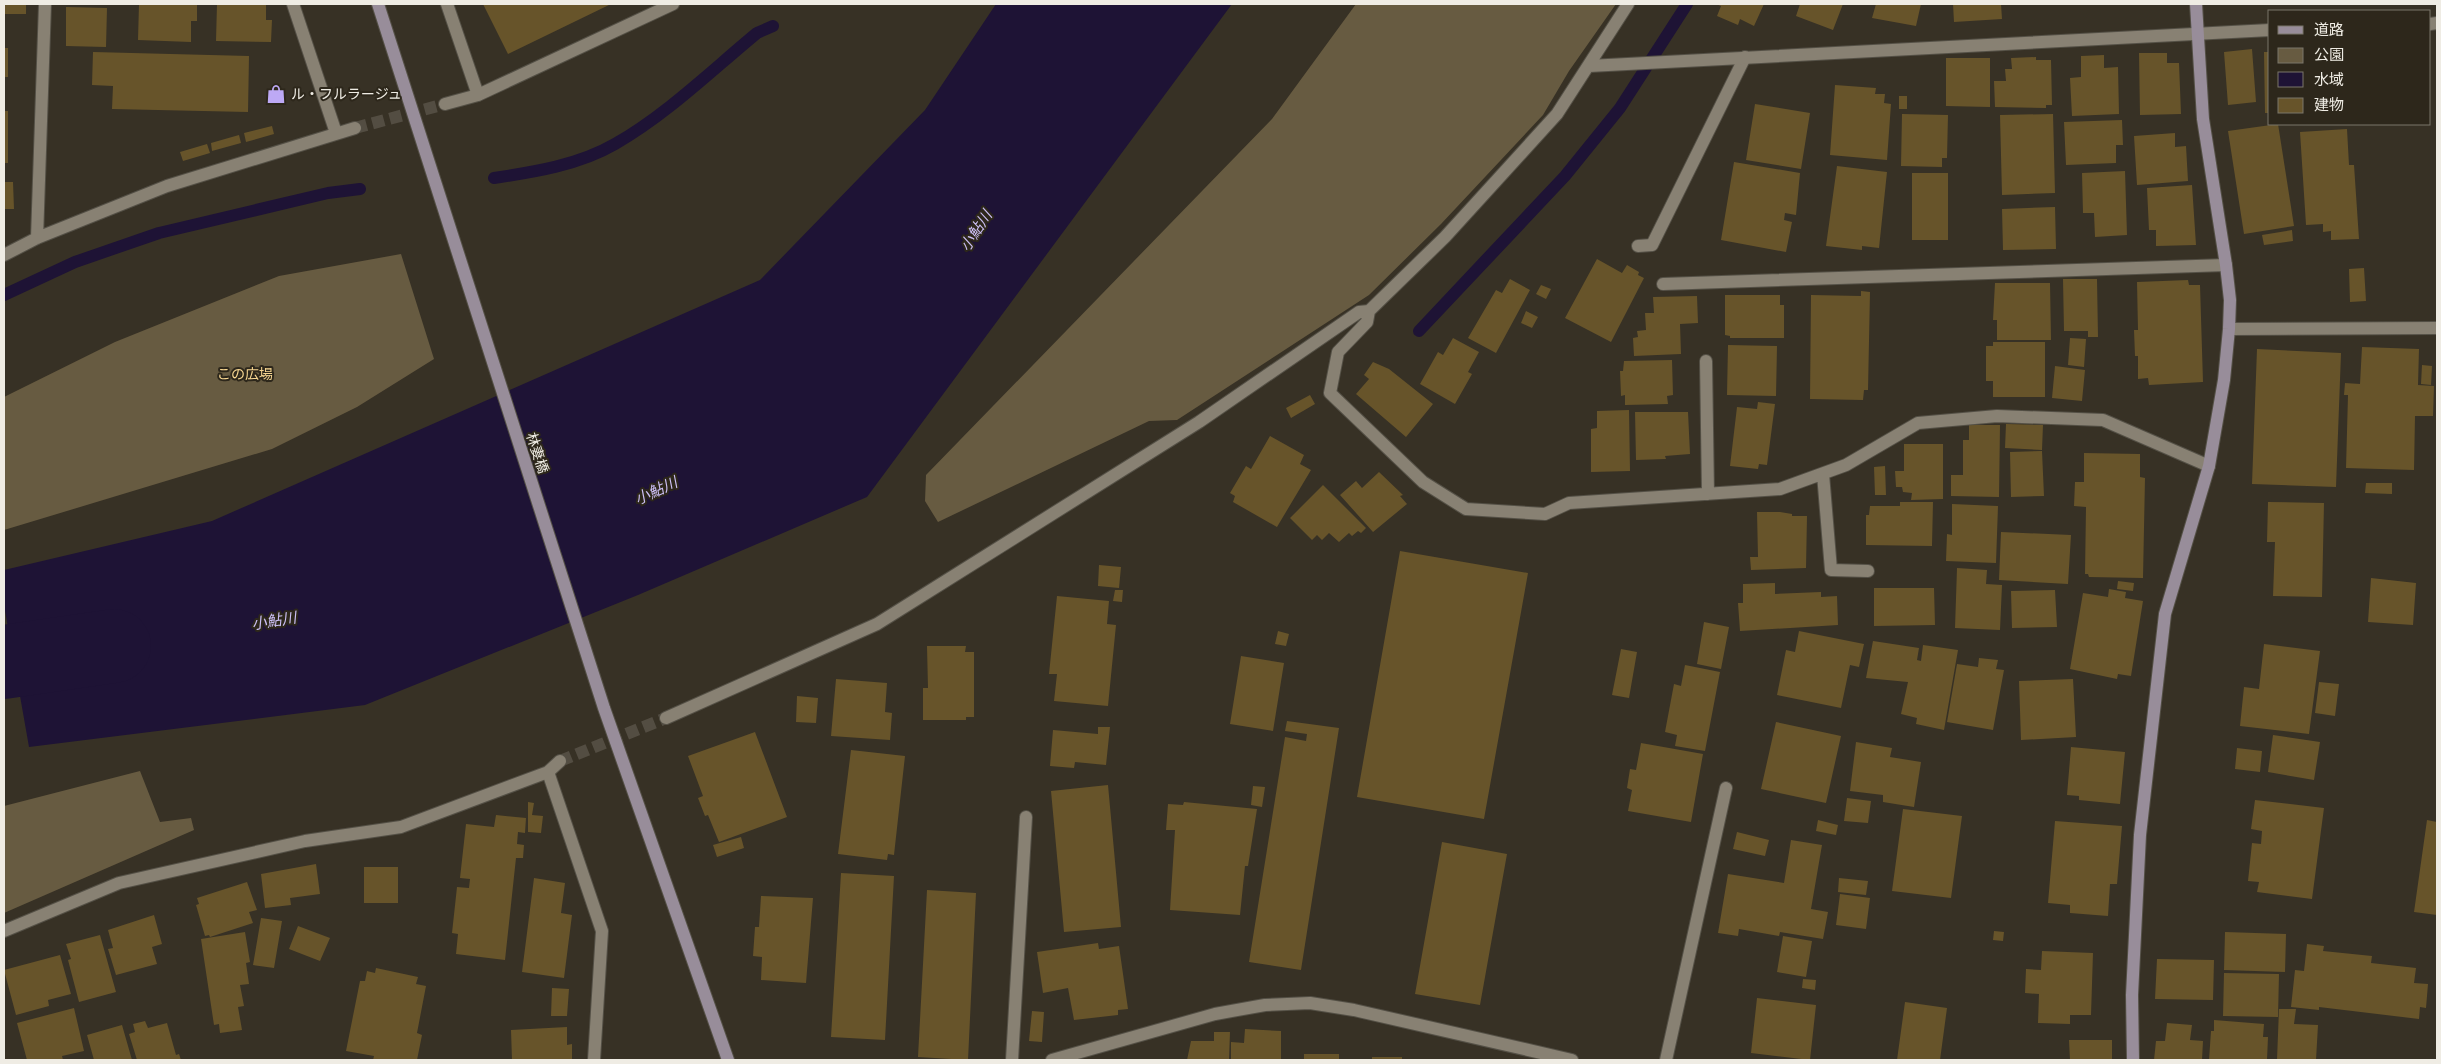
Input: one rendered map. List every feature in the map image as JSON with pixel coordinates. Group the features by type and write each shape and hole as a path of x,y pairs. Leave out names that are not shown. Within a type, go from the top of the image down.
{"street":[{"path":"37,238 45,4"},
{"path":"293,4 336,133"},
{"name":"林妻橋","path":"378,4 455,250 590,665 728,1060"},
{"path":"447,4 478,96"},
{"path":"445,104 478,96 673,4"},
{"path":"1628,4 1557,114 1445,237 1369,311 1367,322 1338,352 1330,394 1423,482 1466,510 1545,514 1569,502 1780,489 1846,466 1918,424 1997,416 2103,420 2209,466"},
{"path":"2133,1060 2132,995 2140,835 2165,614 2209,466 2224,380 2229,329 2230,300 2226,265 2203,119 2196,4"},
{"path":"1589,66 2268,30"},
{"path":"1638,246 1652,245 1745,57"},
{"path":"4,255 37,238 167,186 355,128"},
{"path":"1663,284 2226,265"},
{"path":"666,718 877,624 1199,422 1359,312 1369,311"},
{"path":"2229,329 2437,328"},
{"path":"1706,361 1708,494"},
{"path":"1822,474 1832,570 1868,571"},
{"path":"4,931 120,883 305,841 401,827 548,772 560,761"},
{"path":"548,772 602,931 594,1060"},
{"path":"1666,1060 1726,788"},
{"path":"1012,1060 1026,817"},
{"path":"1052,1060 1215,1014 1265,1005 1310,1003 1354,1010 1572,1060"}],"green space":[{"path":"1356,4 1616,4 1569,71 1543,115 1441,224 1369,295 1177,420 1149,421 938,522 925,501 926,475 1272,119"},
{"name":"この広場","path":"401,254 434,359 357,407 272,449 4,530 4,397 115,342 279,276"},
{"path":"140,771 160,822 191,818 194,830 4,913 4,806"}],"water":[{"path":"996,4 1232,4 867,497 638,595 365,705 29,747 4,605 4,570 212,521 760,280 925,110"}],"building":[{"path":"4,4 26,4 26,14 4,14"},
{"path":"139,4 197,4 197,21 191,21 191,42 138,40"},
{"path":"217,4 266,4 266,20 272,20 271,42 216,41"},
{"path":"483,4 611,4 508,54"},
{"path":"1716,4 1764,4 1754,26 1740,19 1738,25 1717,16 1721,6"},
{"path":"1800,4 1843,4 1833,30 1796,16"},
{"path":"1876,4 1921,4 1916,26 1872,18"},
{"path":"1953,4 2001,4 2002,19 1954,22"},
{"path":"66,7 107,8 106,47 66,46"},
{"path":"4,48 8,48 8,77 4,77"},
{"path":"2252,49 2256,102 2228,105 2224,52"},
{"path":"93,52 249,56 248,112 112,109 113,86 92,85"},
{"path":"2264,52 2268,52 2268,113 2265,113"},
{"path":"2139,53 2167,53 2167,63 2179,63 2181,114 2140,115"},
{"path":"2104,55 2104,68 2118,67 2119,114 2072,116 2070,78 2081,77 2081,56"},
{"path":"2036,57 2036,60 2051,60 2052,105 2046,105 2046,108 1995,107 1994,81 2006,81 2005,69 2012,69 2011,58"},
{"path":"1946,58 1990,58 1990,107 1946,106"},
{"path":"1835,85 1876,88 1875,94 1885,94 1884,103 1891,104 1887,160 1830,155"},
{"path":"1899,96 1907,96 1907,109 1899,109"},
{"path":"1755,104 1810,113 1801,169 1746,160"},
{"path":"4,111 8,111 8,163 4,163"},
{"path":"1902,114 1948,115 1947,158 1942,158 1942,167 1901,166"},
{"path":"2053,114 2055,193 2002,195 2000,115"},
{"path":"2122,120 2123,145 2116,145 2116,163 2066,165 2064,122"},
{"path":"2278,125 2294,226 2244,234 2228,131"},
{"path":"272,126 274,134 246,142 244,133"},
{"path":"2347,129 2349,165 2354,165 2359,239 2331,240 2331,231 2323,232 2323,224 2306,225 2300,132"},
{"path":"2175,133 2175,147 2186,146 2188,181 2137,185 2134,136"},
{"path":"239,135 241,143 212,151 211,143"},
{"path":"207,144 210,153 183,161 180,152"},
{"path":"1734,162 1800,173 1796,215 1785,213 1784,220 1792,222 1786,252 1721,240"},
{"path":"1837,166 1887,172 1879,248 1862,246 1862,250 1826,246"},
{"path":"2125,171 2127,235 2095,237 2094,213 2083,213 2082,173"},
{"path":"1912,173 1948,173 1948,240 1912,240"},
{"path":"4,182 13,182 14,209 4,209"},
{"path":"2192,185 2196,245 2156,246 2156,230 2149,230 2147,188"},
{"path":"2055,207 2056,249 2003,250 2002,209"},
{"path":"2292,230 2293,241 2264,245 2262,235"},
{"path":"1597,259 1622,273 1627,265 1639,272 1638,275 1644,278 1611,342 1565,318"},
{"path":"2364,268 2366,301 2350,302 2349,269"},
{"path":"1510,279 1530,290 1496,353 1468,338 1496,290 1502,293"},
{"path":"2063,279 2097,279 2098,337 2088,337 2088,331 2064,331"},
{"path":"2188,280 2189,285 2200,285 2203,382 2149,385 2148,378 2138,379 2138,356 2135,356 2134,330 2138,330 2137,282"},
{"path":"1995,283 2050,283 2051,340 1997,340 1997,320 1993,320"},
{"path":"1541,285 1551,289 1546,299 1536,294"},
{"path":"1861,291 1870,292 1868,390 1864,390 1863,400 1810,399 1811,295 1861,296"},
{"path":"1725,295 1780,295 1780,305 1784,305 1784,338 1730,338 1730,336 1725,335"},
{"path":"1697,296 1698,323 1680,324 1681,354 1634,356 1633,338 1638,337 1637,331 1646,330 1645,313 1654,313 1653,297"},
{"path":"1526,311 1538,317 1532,328 1521,323"},
{"path":"1453,338 1479,352 1468,372 1472,374 1455,404 1420,384 1438,352 1443,355"},
{"path":"2070,338 2086,339 2084,367 2068,365"},
{"path":"1993,342 2045,342 2045,397 1993,397 1993,381 1986,381 1986,346 1993,346"},
{"path":"1728,345 1777,346 1776,396 1727,395"},
{"path":"2362,347 2419,349 2418,385 2434,386 2433,416 2415,416 2414,470 2346,468 2348,395 2344,395 2345,383 2360,384"},
{"path":"2257,349 2341,353 2336,487 2252,484"},
{"path":"1672,360 1673,395 1667,396 1668,404 1625,405 1625,395 1621,396 1620,371 1623,371 1624,361"},
{"path":"1373,362 1389,369 1433,404 1406,437 1356,394 1369,379 1364,375"},
{"path":"2422,365 2432,366 2431,385 2421,384"},
{"path":"2055,366 2085,370 2082,401 2052,398"},
{"path":"1310,395 1315,404 1291,418 1286,408"},
{"path":"1758,402 1775,404 1767,465 1759,464 1758,469 1730,466 1737,407 1757,409"},
{"path":"1629,410 1630,471 1591,472 1591,429 1597,428 1597,411"},
{"path":"1635,412 1688,412 1690,454 1665,456 1666,459 1636,460"},
{"path":"2006,424 2043,425 2042,450 2005,448"},
{"path":"1969,425 2000,425 1999,497 1951,496 1951,475 1963,475 1963,440 1969,440"},
{"path":"1270,436 1304,455 1300,464 1311,470 1277,527 1233,502 1235,496 1230,493 1246,466 1251,469"},
{"path":"1904,444 1943,444 1943,499 1911,500 1912,493 1903,492 1902,487 1896,487 1895,471 1904,471"},
{"path":"2042,451 2044,496 2011,497 2010,452"},
{"path":"2084,453 2140,454 2140,477 2145,478 2143,578 2089,577 2088,574 2085,574 2086,507 2074,506 2075,482 2084,482"},
{"path":"1885,466 1886,495 1875,495 1874,467"},
{"path":"1379,472 1403,495 1400,496 1407,504 1373,532 1340,495 1356,481 1362,488"},
{"path":"2366,483 2392,483 2392,494 2365,493"},
{"path":"1323,485 1366,528 1361,533 1358,531 1352,536 1349,533 1339,542 1329,533 1322,540 1317,535 1312,540 1290,518"},
{"path":"1900,502 1933,502 1932,546 1866,545 1866,515 1869,515 1870,506 1900,506"},
{"path":"2268,502 2324,503 2322,597 2273,596 2275,542 2267,542"},
{"path":"1952,504 1998,506 1996,563 1946,561 1947,534 1952,535"},
{"path":"1757,512 1780,512 1792,514 1792,516 1807,516 1806,568 1751,570 1750,557 1758,557"},
{"path":"2001,532 2071,535 2068,584 1999,580"},
{"path":"1400,551 1528,573 1484,819 1357,797"},
{"path":"1099,565 1121,567 1119,588 1098,586"},
{"path":"1957,568 1987,570 1986,584 2002,585 2000,630 1955,628"},
{"path":"2371,578 2416,583 2413,625 2368,622"},
{"path":"2118,581 2134,583 2133,591 2117,589"},
{"path":"1775,583 1775,594 1821,592 1821,597 1837,596 1838,625 1740,631 1738,603 1743,603 1743,584"},
{"path":"1874,588 1934,588 1935,625 1874,626"},
{"path":"2109,589 2126,592 2125,598 2143,601 2131,676 2118,674 2117,679 2070,669 2083,593 2108,597"},
{"path":"1115,590 1123,590 1122,602 1113,601"},
{"path":"2055,590 2057,627 2012,628 2011,591"},
{"path":"1057,596 1109,601 1107,624 1116,625 1108,706 1054,701 1057,674 1049,674"},
{"path":"1704,622 1729,627 1721,669 1697,664"},
{"path":"1278,631 1289,634 1286,646 1275,644"},
{"path":"1799,631 1864,644 1859,667 1850,665 1841,708 1777,695 1786,650 1795,652"},
{"path":"1873,641 1919,648 1917,660 1921,661 1923,645 1958,650 1944,730 1916,724 1917,718 1901,714 1908,682 1866,678"},
{"path":"2264,644 2320,651 2309,734 2240,726 2244,687 2259,689"},
{"path":"927,646 966,646 965,652 974,652 974,717 966,717 966,720 923,720 923,688 928,688"},
{"path":"1621,649 1637,652 1629,698 1612,695"},
{"path":"1241,656 1284,663 1273,731 1230,724"},
{"path":"1979,658 1998,660 1996,669 2004,670 1993,730 1947,722 1957,664 1978,667"},
{"path":"1685,665 1720,672 1705,751 1675,746 1677,735 1665,732 1674,684 1681,686"},
{"path":"836,679 887,683 885,712 892,713 890,740 831,736"},
{"path":"2073,679 2076,737 2021,740 2019,681"},
{"path":"2319,682 2339,684 2335,716 2315,713"},
{"path":"797,696 818,698 816,723 796,722"},
{"path":"1287,721 1339,728 1301,970 1249,962 1285,737 1306,741 1307,734 1285,731"},
{"path":"1776,722 1841,736 1826,803 1761,789"},
{"path":"1098,727 1110,727 1106,765 1075,762 1074,768 1050,766 1053,730 1098,734"},
{"path":"755,732 787,817 719,842 708,815 705,816 698,798 703,796 688,756"},
{"path":"2273,735 2320,742 2314,780 2268,772"},
{"path":"1856,742 1892,748 1890,757 1921,762 1914,807 1883,802 1883,795 1850,791"},
{"path":"1641,743 1703,754 1691,822 1628,811 1632,790 1627,788 1630,769 1636,770"},
{"path":"2071,747 2125,752 2120,804 2079,800 2079,796 2067,795"},
{"path":"2237,748 2262,751 2260,772 2235,769"},
{"path":"851,750 905,756 894,855 888,854 887,860 838,854"},
{"path":"1108,785 1121,927 1064,932 1051,791"},
{"path":"1253,786 1265,787 1262,807 1251,805"},
{"path":"1847,798 1871,801 1868,823 1844,821"},
{"path":"2255,800 2324,808 2312,899 2257,892 2259,882 2248,881 2252,843 2261,844 2262,831 2251,829"},
{"path":"528,802 534,803 532,815 543,816 541,833 528,832"},
{"path":"1184,802 1257,809 1248,866 1245,866 1240,915 1170,910 1175,830 1166,830 1168,804 1183,805"},
{"path":"1903,809 1962,816 1951,898 1892,891"},
{"path":"496,815 526,818 525,833 518,832 517,844 524,845 523,858 516,858 505,960 456,954 458,934 452,933 457,887 469,888 470,879 460,878 466,824 494,827"},
{"path":"1818,820 1838,825 1836,835 1816,831"},
{"path":"2427,820 2437,822 2437,915 2414,912"},
{"path":"2055,821 2122,826 2117,884 2110,884 2108,916 2070,913 2070,905 2048,903"},
{"path":"1737,832 1769,840 1765,856 1733,849"},
{"path":"741,837 744,848 717,857 713,845"},
{"path":"1791,840 1822,845 1811,909 1828,912 1823,939 1780,932 1779,936 1739,929 1738,936 1718,933 1728,874 1784,883"},
{"path":"1442,842 1507,854 1480,1005 1415,994"},
{"path":"316,864 320,894 290,898 291,905 265,908 261,874"},
{"path":"364,867 398,867 398,903 364,903"},
{"path":"841,873 894,876 885,1040 831,1037"},
{"path":"534,878 565,883 561,913 572,915 564,978 522,972"},
{"path":"1839,878 1868,881 1866,895 1838,892"},
{"path":"247,882 257,910 249,912 253,923 210,937 209,935 205,936 196,905 199,904 197,898"},
{"path":"927,890 976,893 968,1060 918,1057"},
{"path":"1840,894 1870,898 1866,929 1836,925"},
{"path":"761,896 813,898 806,983 761,980 762,957 753,956 755,927 759,927"},
{"path":"154,915 162,944 152,947 157,964 116,975 108,949 113,948 108,930"},
{"path":"261,918 282,921 274,968 253,965"},
{"path":"298,926 330,938 320,961 289,949"},
{"path":"1994,931 2004,932 2003,941 1993,940"},
{"path":"245,932 250,962 246,963 249,984 240,985 244,1006 238,1007 242,1030 220,1033 219,1024 214,1025 201,939"},
{"path":"2225,932 2286,934 2285,972 2224,970"},
{"path":"100,935 116,992 79,1002 68,960 71,959 66,944"},
{"path":"1783,936 1812,941 1806,977 1777,972"},
{"path":"1098,943 1099,949 1119,946 1128,1009 1118,1010 1118,1015 1074,1020 1068,988 1043,993 1037,952"},
{"path":"2307,944 2324,946 2323,951 2372,956 2371,963 2416,968 2414,983 2428,984 2426,1008 2420,1007 2419,1019 2319,1007 2319,1010 2291,1007 2295,970 2304,971"},
{"path":"2042,951 2093,953 2091,1015 2070,1015 2070,1024 2038,1023 2039,994 2025,993 2026,969 2041,970"},
{"path":"60,955 71,994 48,1000 49,1006 16,1015 4,970"},
{"path":"2157,959 2214,960 2213,1000 2155,999"},
{"path":"376,968 418,977 416,984 426,986 417,1033 422,1035 417,1060 373,1060 374,1056 346,1051 360,981 365,981 367,971 375,973"},
{"path":"2224,973 2279,974 2278,1017 2223,1016"},
{"path":"1803,979 1816,980 1815,990 1802,988"},
{"path":"552,988 569,989 567,1016 551,1016"},
{"path":"1757,998 1816,1005 1810,1060 1751,1053"},
{"path":"1905,1002 1947,1008 1940,1060 1897,1060"},
{"path":"74,1008 84,1051 62,1056 63,1060 27,1060 17,1023"},
{"path":"2279,1009 2296,1009 2294,1024 2318,1025 2316,1060 2277,1060"},
{"path":"1032,1011 1044,1012 1042,1042 1029,1041"},
{"path":"2214,1020 2264,1024 2263,1037 2268,1037 2267,1060 2209,1060 2211,1031 2214,1031"},
{"path":"145,1021 148,1028 167,1023 176,1055 179,1054 181,1060 137,1060 129,1034 135,1032 133,1024"},
{"path":"2167,1023 2192,1025 2190,1040 2203,1041 2202,1060 2154,1060 2156,1041 2165,1041"},
{"path":"122,1025 132,1060 94,1060 87,1035"},
{"path":"567,1027 567,1045 572,1044 572,1060 512,1060 511,1030"},
{"path":"1245,1029 1281,1031 1281,1060 1231,1060 1231,1042 1244,1043"},
{"path":"1214,1032 1230,1032 1229,1060 1187,1060 1191,1041 1214,1041"},
{"path":"2069,1040 2112,1040 2112,1060 2070,1060"},
{"path":"1304,1054 1339,1054 1339,1060 1304,1060"},
{"path":"1372,1057 1402,1057 1402,1060 1372,1060"}],"waterway":[{"path":"1419,331 1565,176 1620,108 1687,4"},
{"path":"494,178 540,170 571,162 615,144 652,120 688,92 757,33 773,26"},
{"path":"4,295 75,262 159,233 328,193 360,189"},
{"name":"小鮎川","path":"4,662 114,646"}],"tunnel":[{"path":"355,128 445,104"},
{"path":"560,761 666,718"}],"place":[{"name":"ル・フルラージュ","path":"276,94"}]}
